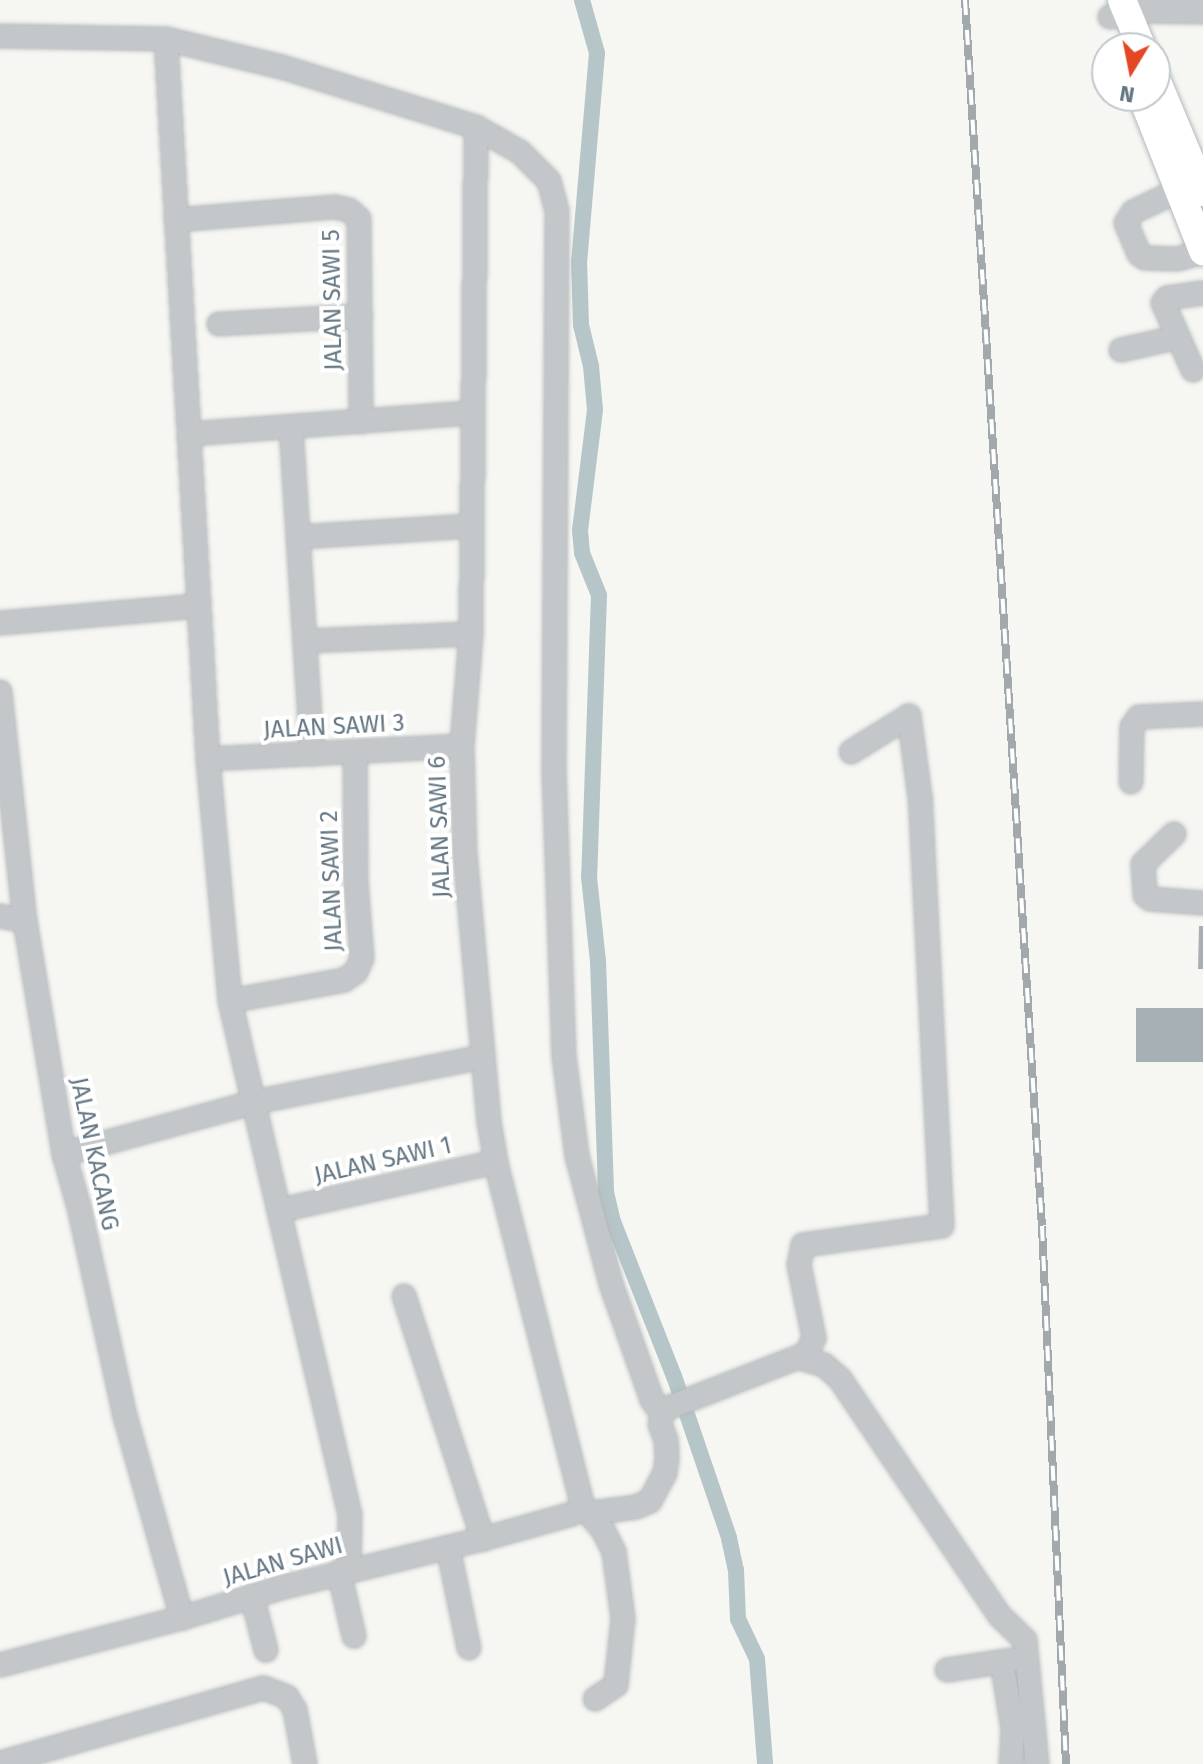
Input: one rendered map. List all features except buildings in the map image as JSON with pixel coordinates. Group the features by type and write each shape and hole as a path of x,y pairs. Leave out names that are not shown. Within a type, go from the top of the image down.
{"main road":[{"path":"1116,8 1120,32"},
{"path":"1116,8 1132,32"},
{"path":"1151,112 1194,187"},
{"path":"1167,112 1194,187 1203,252"}],"street":[{"path":"1116,8 1203,12"},
{"path":"0,36 166,39 282,67 476,127 509,145 549,181 555,198 554,771 564,1056 577,1156 611,1284 656,1408 675,1406 806,1354 814,1338 799,1265 803,1245 942,1226 920,797 909,716 851,752"},
{"path":"166,39 208,759 230,1001 350,1515 344,1571 354,1636"},
{"name":"JALAN SAWI 6","path":"476,127 471,634 462,746 465,855 482,1057 496,1162 585,1510 617,1563 623,1619 616,1685 595,1699"},
{"path":"1194,187 1133,212 1126,223 1139,254 1145,258 1177,259 1203,252"},
{"name":"JALAN SAWI 5","path":"176,220 335,207 349,210 359,219 361,422"},
{"path":"1193,370 1165,299 1203,293"},
{"path":"219,324 361,316"},
{"path":"1121,350 1179,337"},
{"path":"190,434 472,413"},
{"path":"291,427 312,754"},
{"path":"299,537 471,526"},
{"path":"0,623 198,606"},
{"path":"305,641 471,634"},
{"name":"JALAN KACANG","path":"0,692 25,921 64,1154 79,1207 125,1416 182,1618"},
{"path":"1131,782 1132,727 1139,717 1203,714"},
{"name":"JALAN SAWI 3","path":"208,759 462,746"},
{"name":"JALAN SAWI 2","path":"230,1001 344,980 356,972 362,958 356,881 355,752"},
{"path":"1174,834 1143,864 1145,895 1150,899 1203,903"},
{"path":"0,916 25,921"},
{"path":"64,1154 255,1102 482,1057"},
{"name":"JALAN SAWI 1","path":"281,1210 496,1162"},
{"path":"404,1296 483,1539"},
{"path":"800,1358 824,1365 840,1379 1000,1616 1026,1648 1037,1764"},
{"name":"JALAN SAWI","path":"0,1665 182,1618 344,1571 483,1539 585,1510 636,1507 650,1501 665,1473 667,1458 660,1424 675,1406"},
{"path":"448,1547 469,1648"},
{"path":"252,1596 266,1650"},
{"path":"947,1670 1002,1662 1026,1648"},
{"path":"1002,1662 1013,1729 1011,1764"},
{"path":"0,1763 264,1688 287,1697 295,1710 305,1764"}],"waterway":[{"path":"582,0 597,53 579,261 581,325 591,366 595,410 580,530 582,553 599,595 589,877 598,961 606,1192 612,1219 674,1376 729,1538 736,1570 738,1619 757,1659 765,1764"}],"railway":[{"path":"965,0 1042,1226 1066,1764"}]}
